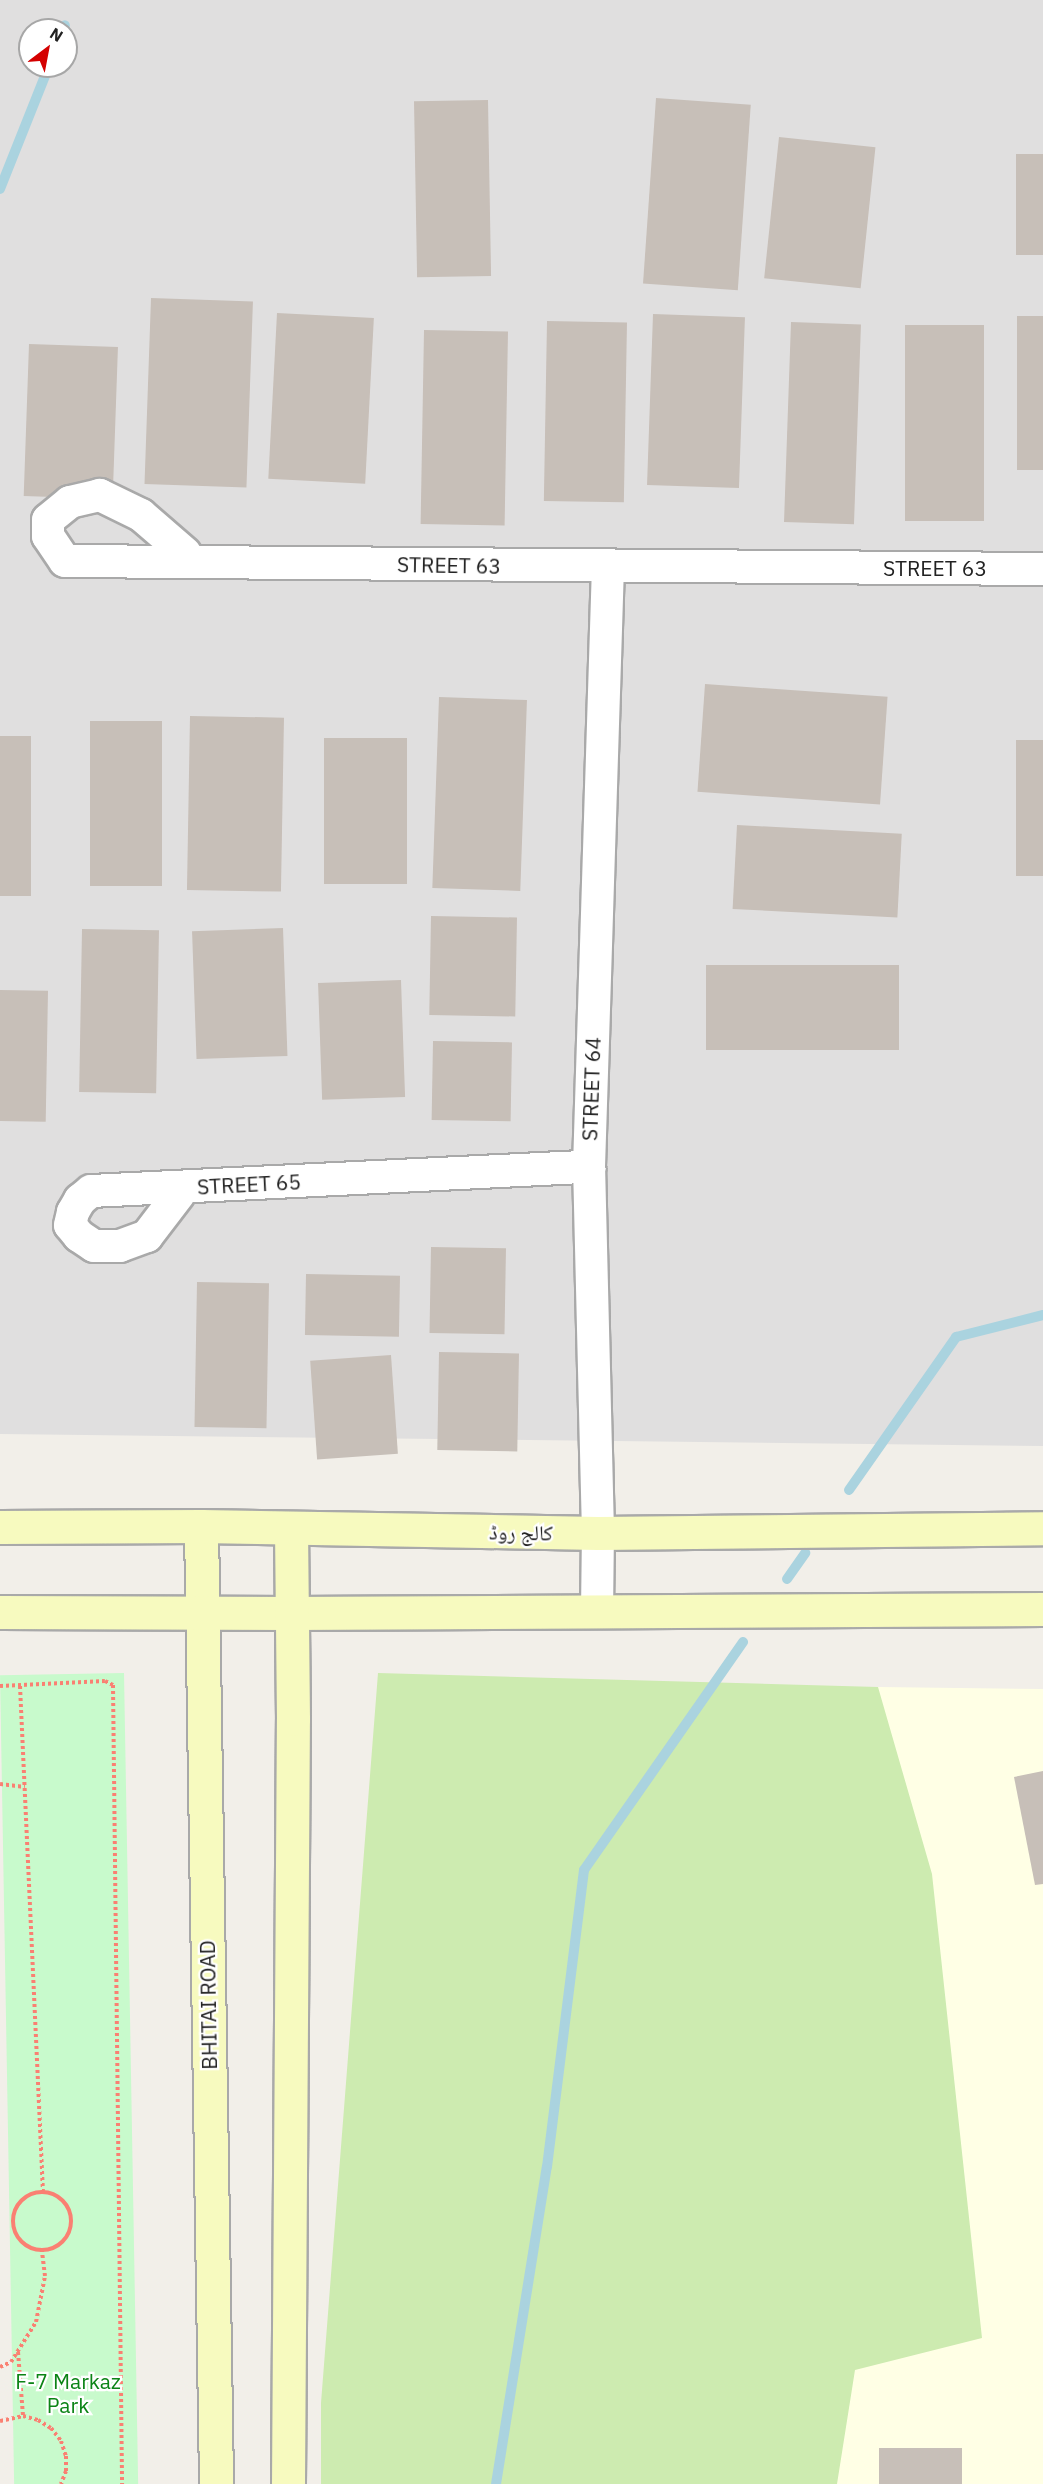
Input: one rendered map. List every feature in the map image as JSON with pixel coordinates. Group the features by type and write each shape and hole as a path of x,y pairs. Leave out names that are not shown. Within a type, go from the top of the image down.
{"street":[{"name":"STREET 63","path":"185,553 141,515 100,495 70,502 48,520 48,536 65,561 1043,568"},
{"name":"STREET 64","path":"597,1612 598,1533 589,1167 608,566"},
{"name":"STREET 65","path":"179,1194 147,1236 120,1246 94,1246 79,1236 70,1225 73,1212 80,1200 92,1191 589,1167"},
{"name":"کالج روڈ","path":"0,1527 201,1526 598,1533 1043,1528"},
{"name":"BHITAI ROAD","path":"201,1526 216,2484"},
{"path":"288,2484 293,1719 291,1529"},
{"path":"0,1612 291,1613 1043,1609"}],"path":[{"path":"0,1686 105,1681 113,1685 122,2484"},
{"path":"20,1686 43,2192"},
{"path":"0,1784 25,1787"},
{"path":"43,2192 52,2194 66,2207 70,2226 60,2243 42,2250 25,2244 14,2230 13,2221 14,2212 25,2197 43,2192"},
{"path":"0,2367 11,2362 36,2322 45,2276 42,2250"},
{"path":"18,2352 23,2416"},
{"path":"0,2421 23,2416 38,2420 51,2428 61,2441 66,2464 61,2484"}],"shaded area":[{"path":"0,0 1043,0 1043,1446 0,1434"},
{"path":"878,1687 1043,1689 1043,2484 785,2484 747,1705"}],"green space":[{"name":"F-7 Markaz Park","path":"124,1673 138,2484 14,2484 0,1675"},
{"path":"378,1673 878,1687 932,1874 982,2338 855,2370 837,2484 321,2484 321,2403"}],"building":[{"path":"656,98 751,105 738,290 643,284"},
{"path":"488,100 491,276 417,277 414,101"},
{"path":"779,137 875,147 861,288 764,278"},
{"path":"1016,154 1043,154 1043,255 1016,255"},
{"path":"151,298 253,302 246,487 145,484"},
{"path":"277,313 374,318 365,484 268,479"},
{"path":"653,314 745,317 739,488 647,485"},
{"path":"1017,316 1043,316 1043,470 1017,470"},
{"path":"547,321 627,322 624,502 544,501"},
{"path":"791,322 861,324 854,524 784,522"},
{"path":"905,325 984,325 984,521 905,521"},
{"path":"424,330 508,331 505,525 421,524"},
{"path":"29,344 118,347 113,499 24,496"},
{"path":"705,684 888,697 880,805 697,792"},
{"path":"439,697 527,700 520,891 432,888"},
{"path":"190,716 284,718 281,892 187,890"},
{"path":"90,721 162,721 162,886 90,886"},
{"path":"0,736 31,736 31,896 0,896"},
{"path":"324,738 407,738 407,884 324,884"},
{"path":"1016,740 1043,740 1043,876 1016,876"},
{"path":"737,825 902,834 897,918 733,909"},
{"path":"431,916 517,918 515,1016 429,1015"},
{"path":"283,928 287,1056 197,1059 192,931"},
{"path":"82,929 159,930 156,1093 79,1092"},
{"path":"706,965 899,965 899,1050 706,1050"},
{"path":"401,980 405,1097 322,1100 318,983"},
{"path":"0,990 48,991 46,1122 0,1121"},
{"path":"433,1041 512,1042 511,1121 432,1120"},
{"path":"431,1247 506,1248 504,1334 429,1333"},
{"path":"306,1274 400,1276 399,1337 305,1335"},
{"path":"197,1282 269,1283 266,1428 194,1427"},
{"path":"439,1352 519,1353 517,1451 437,1450"},
{"path":"391,1355 398,1454 317,1459 310,1361"},
{"path":"1043,1771 1043,1884 1035,1885 1014,1777"},
{"path":"879,2448 962,2448 962,2484 879,2484"}],"waterway":[{"path":"0,189 44,78"},
{"path":"849,1490 956,1337 1043,1315"},
{"path":"787,1579 805,1553"},
{"path":"496,2484 547,2167 584,1870 743,1642"}]}
